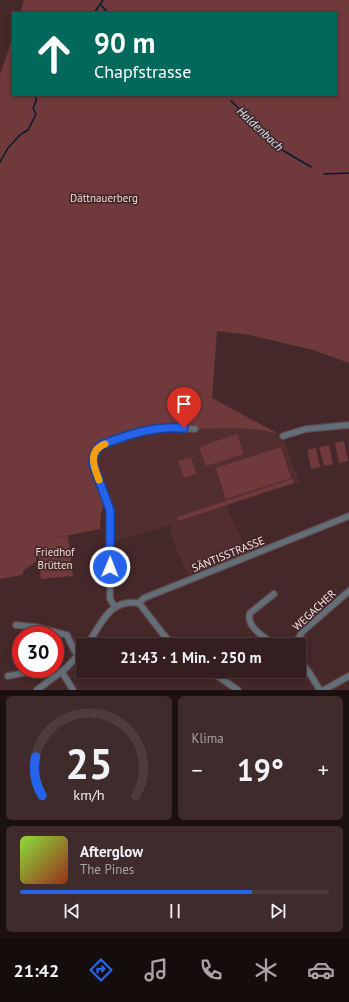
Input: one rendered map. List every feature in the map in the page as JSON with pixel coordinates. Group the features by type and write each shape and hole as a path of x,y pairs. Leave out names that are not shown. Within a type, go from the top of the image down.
{"street":[{"path":"283,436 306,429 349,425"},
{"path":"91,638 104,618 115,608 110,599 110,510 93,464 93,458 96,450 101,445 148,430 174,428 195,429"},
{"name":"SÄNTISSTRASSE","path":"115,608 129,602 139,603 144,598 349,516"},
{"name":"WEGACHER","path":"299,638 302,632 349,590"},
{"path":"266,638 255,628 248,618 250,613 274,594"},
{"path":"139,603 167,638"},
{"path":"16,625 36,627 67,635 76,652"},
{"path":"64,670 76,657"},
{"path":"306,669 320,690"},
{"path":"8,676 12,675"},
{"path":"64,675 73,690"},
{"path":"324,690 349,676"},
{"path":"37,690 53,678"},
{"path":"220,678 238,690"}],"shaded area":[{"path":"235,428 260,430 283,436 299,482 226,505 249,556 190,580 171,536 171,525 111,542 110,510 93,464 101,445 148,430"}],"green space":[{"name":"Dättnauerberg","path":"24,0 349,0 349,363 313,350 250,335 217,331 212,398 279,434 260,430 235,428 161,428 101,445 93,458 106,503 101,512 100,529 45,540 68,536 73,576 41,579 37,541 36,562 24,570 22,575 0,579 0,74 12,40 12,96 337,96 337,12 20,12"},
{"path":"237,434 244,454 206,466 199,447"},
{"path":"344,441 348,461 339,463 335,443"},
{"path":"329,445 333,464 324,466 319,447"},
{"path":"281,447 291,478 226,499 216,468"},
{"path":"316,448 320,467 311,469 307,450"},
{"path":"191,457 196,474 184,478 178,461"},
{"path":"292,479 294,483 178,521 177,517"}],"waterway":[{"name":"Haldenbach","path":"95,12 103,0"},
{"name":"Haldenbach","path":"101,5 107,12"},
{"path":"0,162 8,148 21,134 28,130 36,114 33,108 36,101 36,96"},
{"name":"Haldenbach","path":"231,101 279,148 311,167"},
{"name":"Haldenbach","path":"324,174 349,173"}],"slow traffic":[{"path":"99,480 93,464 93,458 96,450 101,445 105,444"}],"route":[{"path":"110,567 110,510 93,464 93,458 96,450 101,445 148,430 161,428 184,428"}],"park label":[{"name":"Friedhof Brütten","path":"55,558"}]}
